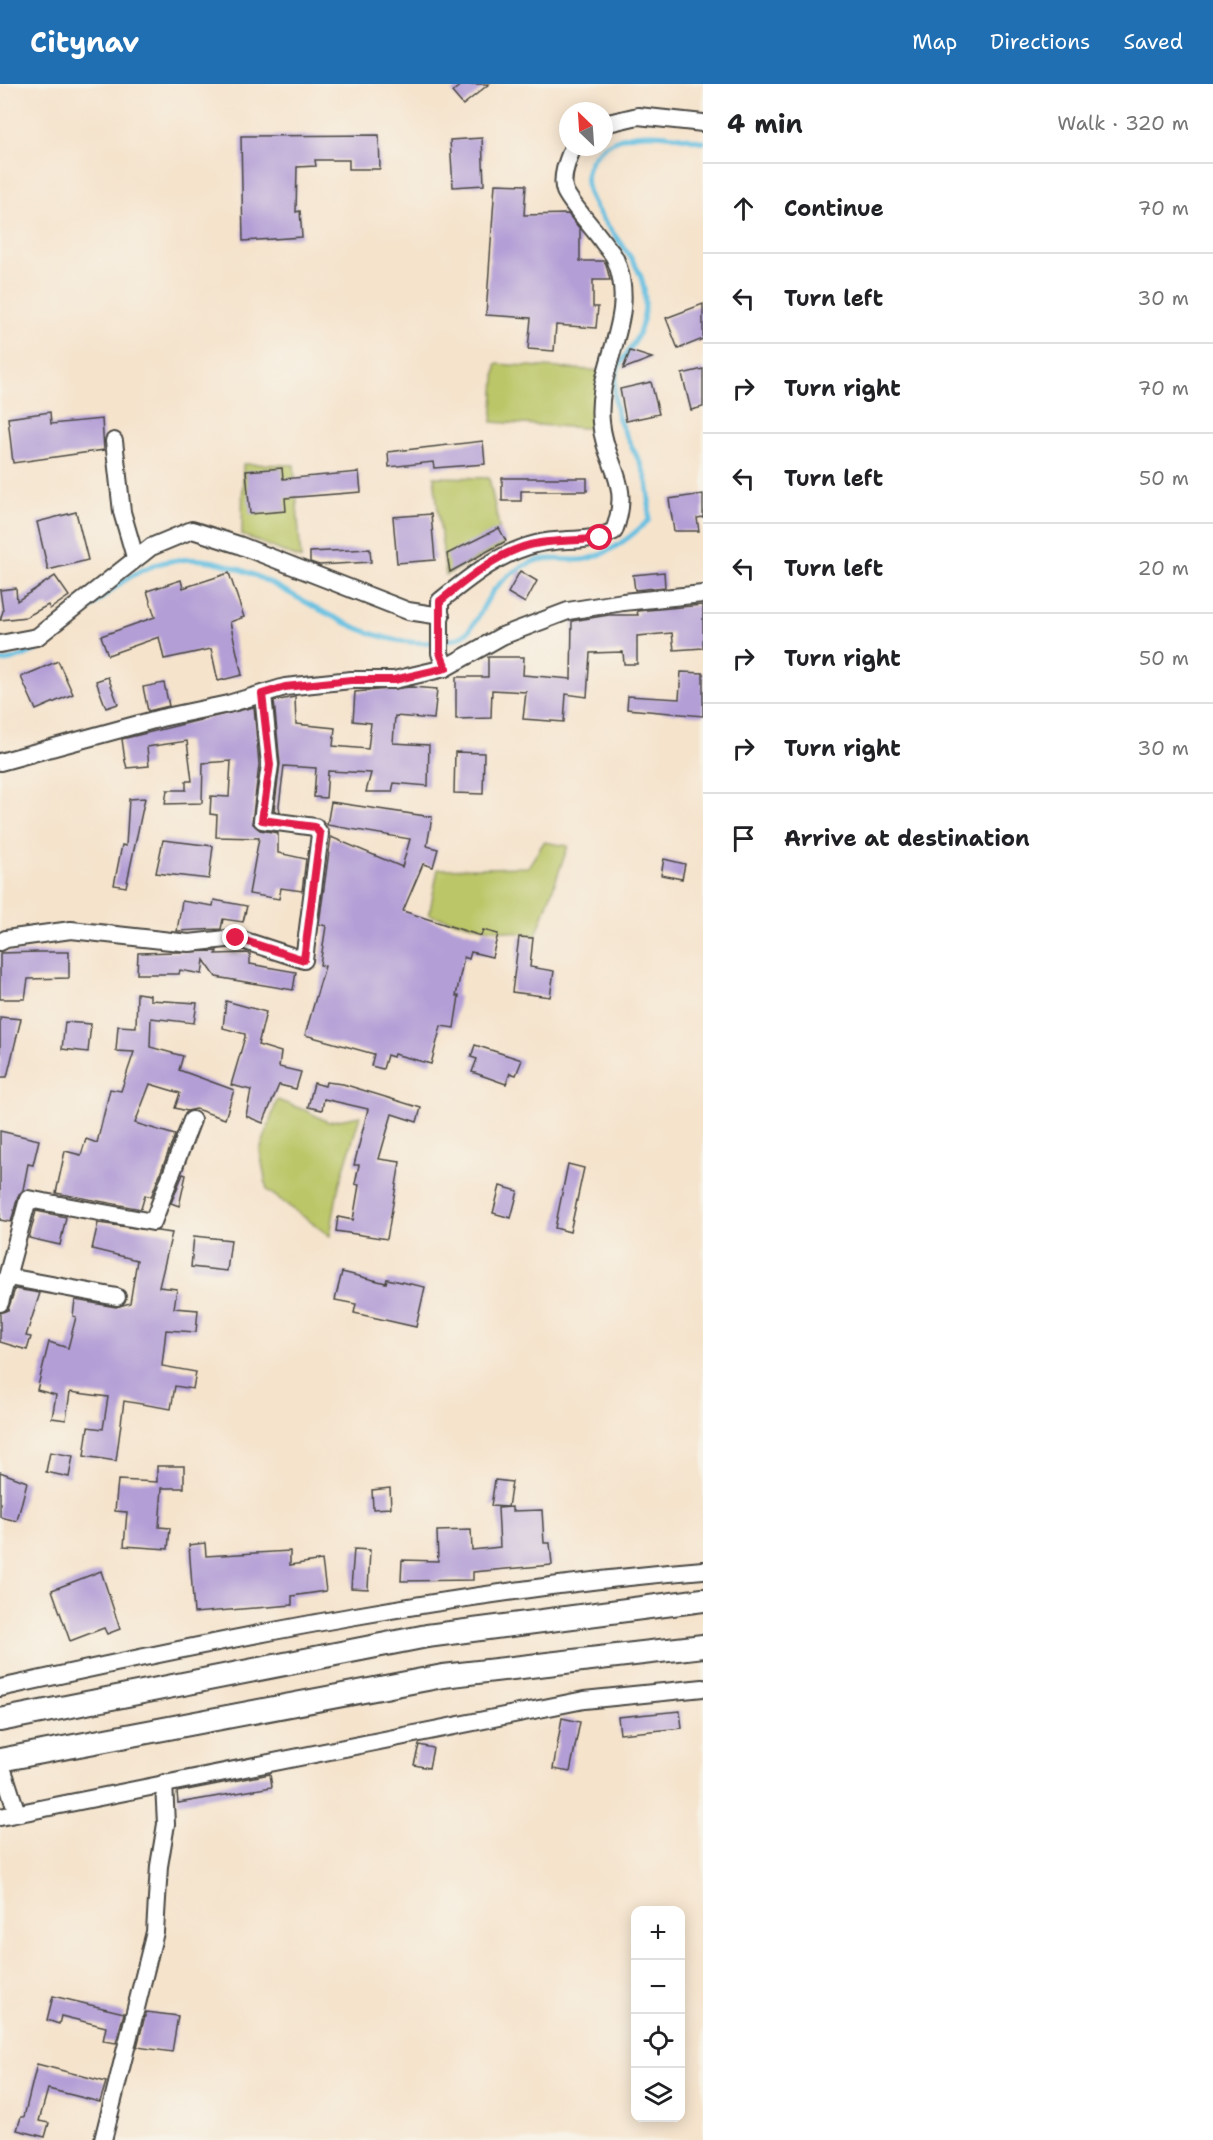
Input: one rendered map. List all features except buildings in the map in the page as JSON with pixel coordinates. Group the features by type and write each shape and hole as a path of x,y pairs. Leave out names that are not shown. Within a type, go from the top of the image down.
{"main road":[{"path":"0,1720 427,1636 703,1600"},
{"path":"0,1761 443,1676 703,1646"}],"street":[{"path":"613,122 638,116 703,123"},
{"path":"443,661 440,601 476,572 509,553 538,543 600,538 614,531 618,521 623,493 600,421 604,384 623,314 622,295 616,260 565,191 565,165 569,156"},
{"path":"114,441 122,512 135,557"},
{"path":"0,644 37,637 75,609 135,557 150,547 192,530 239,545 408,610 441,616"},
{"path":"0,762 285,687 351,680 394,680 568,610 703,594"},
{"path":"0,942 71,930 189,943 236,938 304,960 320,834 315,827 262,820 270,765 262,694"},
{"path":"0,1303 28,1199 153,1222 192,1120"},
{"path":"8,1277 117,1297"},
{"path":"0,1688 138,1657 348,1618 596,1579 703,1570"},
{"path":"0,1817 584,1700 703,1688"},
{"path":"0,1761 17,1813"},
{"path":"103,2140 105,2124 155,1932 159,1866 166,1824 164,1783"}],"green space":[{"path":"496,364 604,371 600,429 492,422"},
{"path":"243,464 294,465 301,559 242,535"},
{"path":"434,477 489,478 503,546 446,575"},
{"path":"544,842 568,846 536,936 429,915 438,869 528,867"},
{"path":"277,1100 328,1122 360,1116 338,1189 330,1236 267,1190 260,1151"}],"waterway":[{"path":"613,142 626,137 652,134 703,142"},
{"path":"0,662 24,655 46,644 102,598 142,570 165,562 202,560 237,568 271,583 340,620 376,635 414,642 455,639 468,631 498,586 520,568 542,560 579,560 598,556 617,546 642,526 649,520 648,486 640,463 620,422 615,400 615,386 619,366 641,327 645,295 635,264 599,213 590,196 586,179 590,163 596,156"}],"route":[{"path":"236,938 304,960 320,834 315,827 262,820 270,765 262,694 285,687 351,680 394,680 446,668 440,653 440,601 476,572 509,553 538,543 600,538"}]}
